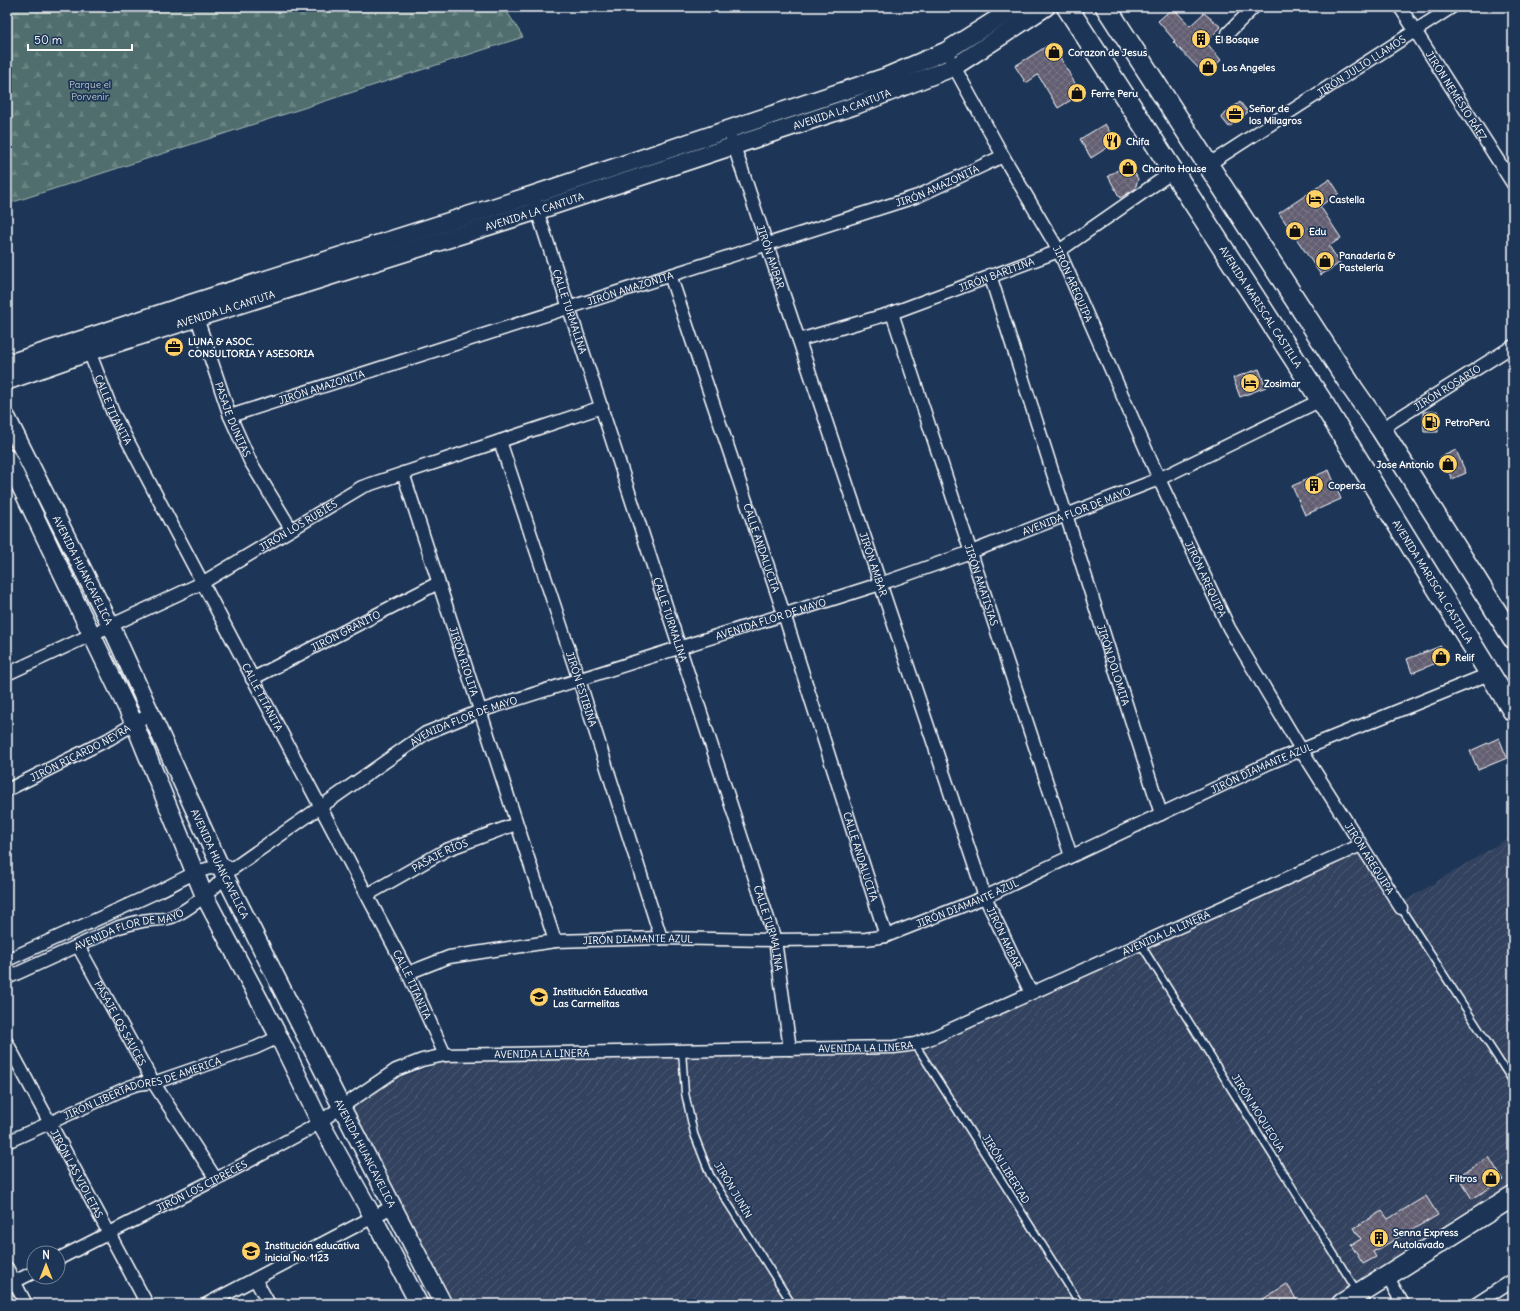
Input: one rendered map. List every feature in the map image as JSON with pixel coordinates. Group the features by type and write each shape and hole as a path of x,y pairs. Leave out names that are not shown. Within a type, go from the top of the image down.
{"highway":[{"name":"AVENIDA MARISCAL CASTILLA","path":"1067,7 1322,400 1513,711"},
{"path":"1107,7 1353,389 1381,429 1513,638"},
{"path":"1342,1304 1513,1196"}],"main road":[{"name":"AVENIDA LA CANTUTA","path":"7,364 197,319 537,211 885,77 946,51 1016,7"},
{"name":"AVENIDA LA CANTUTA","path":"7,381 87,345 192,303 532,195 731,137 854,106 954,67 1046,7"},
{"name":"AVENIDA HUANCAVELICA","path":"7,418 111,626 341,1106 443,1304"},
{"name":"AVENIDA HUANCAVELICA","path":"7,458 93,635 134,725 204,895 279,1037 320,1122 419,1304"}],"street":[{"path":"1228,32 1254,7"},
{"name":"JIRÓN NEMESIO RÁEZ","path":"1400,7 1513,184"},
{"name":"JIRÓN JULIO LLAMOS","path":"1209,164 1452,7"},
{"name":"JIRÓN AREQUIPA","path":"946,51 1003,156 1059,251 1159,479 1229,628 1302,751 1401,908"},
{"name":"JIRÓN AMBAR","path":"731,137 769,245 799,340 985,897 1031,993"},
{"name":"JIRÓN AMAZONITA","path":"230,416 569,307 769,245 918,196 1003,156"},
{"name":"JIRÓN BARITINA","path":"799,340 892,314 990,275 1059,251 1174,171"},
{"name":"CALLE TURMALINA","path":"532,195 775,940 790,1049"},
{"name":"CALLE ANDALUCITA","path":"670,275 784,614 886,936"},
{"name":"JIRÓN DOLOMITA","path":"990,275 1161,814"},
{"name":"PASAJE DUNITAS","path":"192,303 230,416 250,460 291,529"},
{"name":"JIRÓN AMATISTAS","path":"892,314 1071,856"},
{"name":"CALLE TITANITA","path":"87,345 113,413 320,809 408,973 445,1055"},
{"name":"JIRÓN ROSARIO","path":"1381,429 1513,346"},
{"name":"AVENIDA FLOR DE MAYO","path":"7,960 110,912 158,892 194,872 228,868 320,809 426,733 480,711 880,584 971,552 1159,479 1322,400"},
{"name":"JIRÓN LOS RUBÍES","path":"7,674 202,583 362,487 602,407"},
{"name":"JIRÓN ESTIBINA","path":"500,441 579,680 661,938"},
{"name":"JIRÓN RIOLITA","path":"403,473 555,941"},
{"name":"JIRÓN GRANITO","path":"252,679 438,583"},
{"name":"JIRÓN DIAMANTE AZUL","path":"408,973 449,957 555,941 661,938 775,940 866,939 886,936 985,897 1269,763 1302,751 1489,674"},
{"name":"JIRÓN RICARDO NEYRA","path":"7,790 109,739 152,713"},
{"name":"PASAJE RÍOS","path":"367,895 446,850 516,824"},
{"name":"AVENIDA LA LINERA","path":"341,1106 396,1070 422,1060 445,1055 894,1047 915,1044 934,1037 1140,943 1361,845"},
{"name":"AVENIDA FLOR DE MAYO","path":"7,978 132,923 167,918 181,914 187,907 204,895 212,892 222,880 228,868"},
{"name":"PASAJE LOS SAUCES","path":"78,946 153,1082 216,1179"},
{"name":"JIRÓN LIBERTADORES DE AMERICA","path":"7,1142 129,1087 153,1082 255,1048 279,1037"},
{"name":"JIRÓN LAS VIOLETAS","path":"7,1043 51,1122 147,1304"},
{"name":"JIRÓN LOS CIPRECES","path":"66,1255 216,1179 320,1122 341,1106"},
{"path":"207,1304 392,1207"},
{"path":"7,1268 11,1284 26,1304"},
{"path":"11,1284 26,1276"},
{"path":"1387,1276 1403,1304"},
{"path":"255,1278 269,1304"},
{"path":"1476,1304 1513,1280"}],"lane":[{"name":"JIRÓN AREQUIPA","path":"1401,908 1513,1082"},
{"name":"JIRÓN MOQUEOUA","path":"1140,943 1359,1293"},
{"name":"JIRÓN LIBERTAD","path":"915,1044 1080,1304"},
{"name":"JIRÓN JUNÍN","path":"682,1051 685,1093 694,1134 710,1175 792,1304"}],"shaded area":[{"path":"1513,835 1513,1189 1331,1304 448,1304 346,1106 388,1082 449,1060 897,1052 1359,851 1403,902"}],"green space":[{"name":"Parque el Porvenir","path":"7,7 504,7 523,37 7,204"}],"building":[{"path":"1173,8 1190,26 1204,13 1221,27 1206,42 1221,60 1205,75 1173,42 1175,41 1158,21"},
{"path":"1052,43 1081,94 1058,108 1038,75 1026,83 1015,66"},
{"name":"Señor de los Milagros","path":"1240,102 1248,112 1229,127 1221,117"},
{"path":"1105,124 1116,142 1091,158 1080,139"},
{"path":"1129,163 1138,179 1135,189 1120,198 1108,176"},
{"path":"1330,179 1339,193 1320,206 1341,238 1329,246 1340,263 1321,275 1279,213"},
{"name":"Zosimar","path":"1259,369 1266,387 1240,397 1233,378"},
{"name":"PetroPerú","path":"1437,411 1438,432 1424,432 1423,412"},
{"path":"1456,450 1466,473 1452,479 1441,457"},
{"path":"1329,470 1341,499 1305,515 1292,486"},
{"path":"1441,646 1446,659 1412,673 1407,659"},
{"path":"1499,738 1507,758 1478,770 1470,751"},
{"path":"1489,1157 1503,1180 1472,1199 1458,1176"},
{"path":"1426,1196 1438,1215 1373,1252 1376,1257 1363,1264 1351,1245 1361,1239 1354,1228 1382,1211 1388,1219"},
{"path":"1287,1284 1299,1304 1255,1304"}],"place":[{"name":"El Bosque","path":"1201,39"},
{"name":"Corazon de Jesus","path":"1054,52"},
{"name":"Los Angeles","path":"1208,67"},
{"name":"Ferre Peru","path":"1077,93"},
{"name":"Señor de los Milagros","path":"1235,114"},
{"name":"Chifa","path":"1112,141"},
{"name":"Charito House","path":"1128,168"},
{"name":"Castella","path":"1315,199"},
{"name":"Edu","path":"1295,231"},
{"name":"Panadería & Pastelería","path":"1325,261"},
{"name":"LUNA & ASOC. CONSULTORIA Y ASESORIA","path":"174,347"},
{"name":"Zosimar","path":"1250,383"},
{"name":"PetroPerú","path":"1431,422"},
{"name":"Jose Antonio","path":"1448,464"},
{"name":"Copersa","path":"1314,485"},
{"name":"Relif","path":"1441,657"},
{"name":"Institución Educativa Las Carmelitas","path":"539,997"},
{"name":"Filtros","path":"1491,1178"},
{"name":"Senna Express Autolavado","path":"1379,1238"},
{"name":"Institución educativa inicial No. 1123","path":"251,1251"}]}
